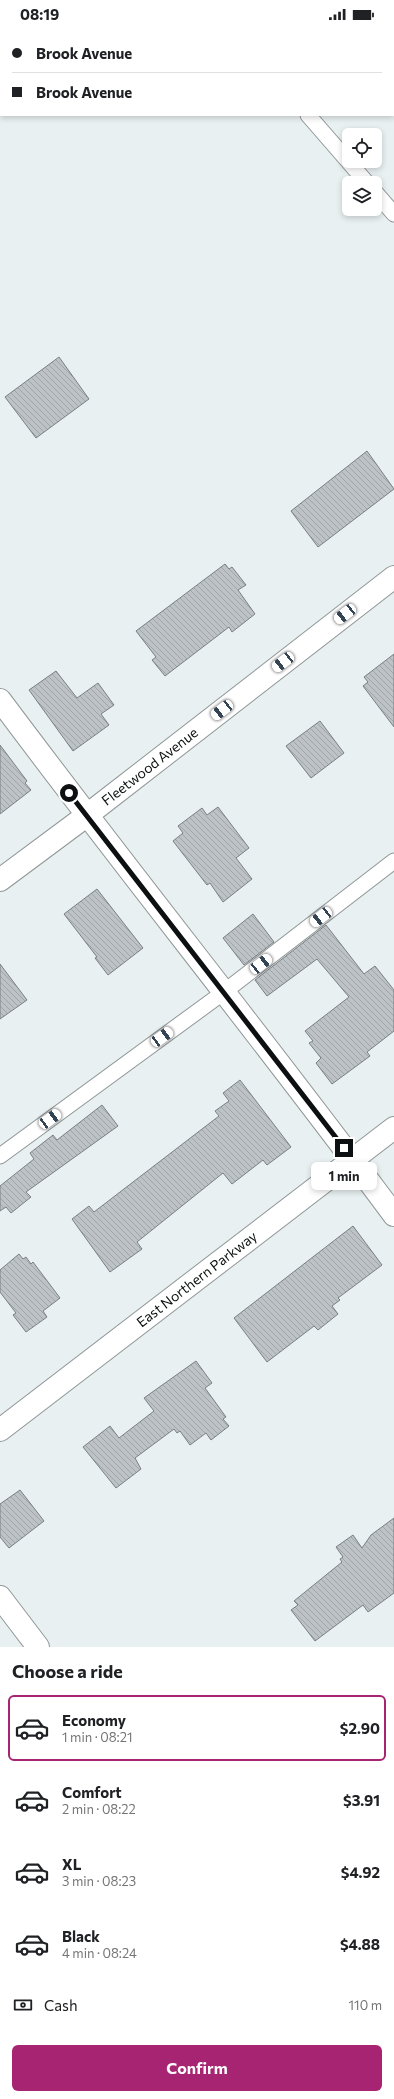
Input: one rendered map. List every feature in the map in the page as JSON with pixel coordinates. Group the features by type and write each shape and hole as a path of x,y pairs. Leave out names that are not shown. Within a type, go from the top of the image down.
{"main road":[{"name":"Fleetwood Avenue","path":"0,880 86,816 394,577"},
{"path":"0,700 86,816 224,992 394,1215"},
{"name":"East Northern Parkway","path":"0,1430 394,1128"},
{"path":"0,1597 38,1647"}],"lane":[{"path":"309,116 361,176"},
{"path":"382,200 394,214"},
{"path":"0,1156 224,992 394,861"}],"building":[{"path":"59,357 89,399 36,438 5,397"},
{"path":"367,451 394,489 318,547 291,511"},
{"path":"225,564 229,569 232,567 246,585 238,590 255,614 232,632 229,627 165,676 152,660 156,657 136,631"},
{"path":"394,654 394,727 363,686 368,682 364,677"},
{"path":"56,671 77,698 98,683 114,705 101,714 109,725 73,751 29,690"},
{"path":"320,721 344,753 311,778 286,746"},
{"path":"0,745 27,781 25,783 31,790 0,814"},
{"path":"218,807 249,848 236,858 252,879 223,902 210,883 207,885 173,841 183,833 178,826 202,808 207,815"},
{"path":"97,889 143,948 108,975 95,958 97,957 64,914"},
{"path":"253,914 274,942 244,965 223,938"},
{"path":"326,925 364,974 375,966 394,990 394,1031 367,1052 370,1056 332,1084 316,1063 321,1058 309,1043 313,1041 305,1031 349,997 317,959 267,996 255,980"},
{"path":"0,964 27,1000 0,1019"},
{"path":"240,1080 291,1147 267,1165 263,1160 232,1184 223,1173 137,1242 142,1249 110,1272 72,1219 89,1206 94,1212 219,1116 215,1111 229,1101 223,1093"},
{"path":"102,1105 118,1126 26,1192 31,1197 11,1213 6,1207 0,1211 0,1186 34,1159 30,1153 53,1135 57,1140"},
{"path":"353,1226 382,1265 338,1298 340,1300 332,1306 338,1314 318,1330 314,1326 267,1362 234,1318"},
{"path":"19,1254 23,1259 26,1257 31,1264 33,1262 60,1298 43,1311 47,1317 26,1332 13,1315 16,1313 0,1292 0,1270"},
{"path":"196,1361 212,1383 205,1388 226,1417 223,1419 229,1426 211,1440 206,1433 190,1445 180,1431 177,1433 174,1429 135,1458 141,1469 116,1488 83,1447 110,1426 119,1438 154,1411 144,1398"},
{"path":"20,1490 44,1521 9,1548 0,1537 0,1504"},
{"path":"394,1518 394,1593 368,1612 363,1605 315,1641 291,1610 298,1605 294,1601 342,1562 340,1559 343,1557 336,1547 353,1535 362,1548 371,1535"}],"route":[{"path":"69,793 344,1148"}]}
